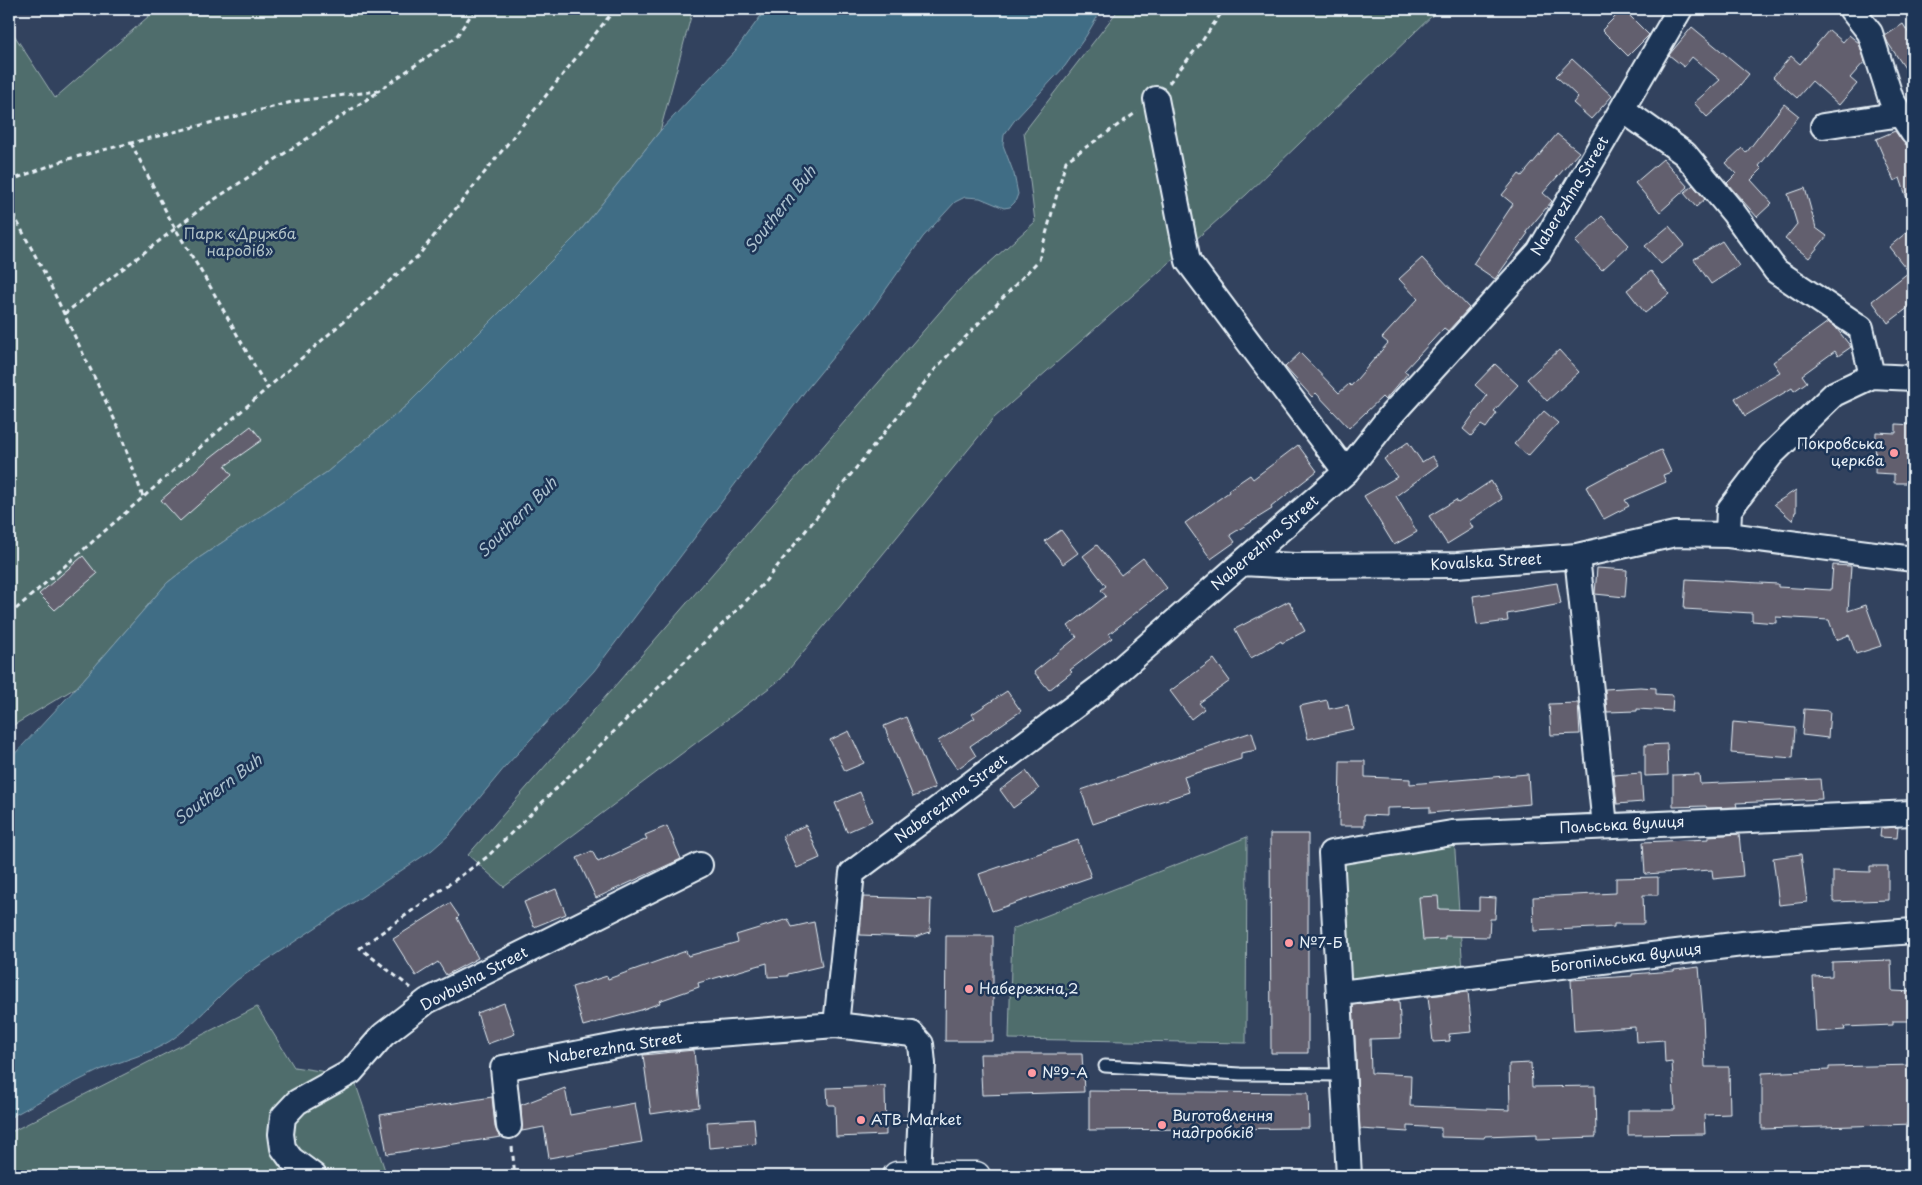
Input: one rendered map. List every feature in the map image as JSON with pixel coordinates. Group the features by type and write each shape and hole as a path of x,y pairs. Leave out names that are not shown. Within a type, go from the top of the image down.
{"main road":[{"path":"908,1176 976,1176"}],"street":[{"name":"Naberezhna Street","path":"836,1025 852,873 1099,688 1346,472 1391,415 1539,252 1680,9"},
{"path":"1851,9 1870,33 1891,99 1907,124"},
{"path":"1156,99 1188,261 1346,472"},
{"path":"1622,109 1684,154 1733,212 1776,271 1861,328 1872,376"},
{"path":"1823,126 1907,124"},
{"path":"1728,535 1729,510 1772,455 1834,394 1872,376 1913,378"},
{"name":"Kovalska Street","path":"1242,563 1294,566 1457,565 1577,556 1675,534 1728,535 1913,559"},
{"path":"1577,556 1605,826"},
{"name":"Польська вулиця","path":"1340,993 1332,853 1452,833 1913,813"},
{"name":"Dovbusha Street","path":"314,1176 291,1159 283,1148 281,1134 283,1117 297,1102 351,1072 383,1035 427,1001 700,864"},
{"name":"Богопільська вулиця","path":"1340,993 1742,944 1913,932"},
{"path":"1340,993 1349,1176"},
{"name":"Naberezhna Street","path":"509,1126 503,1068 652,1039 836,1025 912,1034 921,1044 923,1064 908,1176"}],"lane":[{"path":"1105,1066 1240,1074 1344,1075"}],"path":[{"path":"64,314 206,205 456,37 475,9"},
{"path":"9,616 143,496 418,256 615,9"},
{"path":"427,1001 360,948 487,857 763,584 937,367 1039,260 1066,160 1156,99 1200,44 1224,9"},
{"path":"9,181 68,159 296,101 378,91"},
{"path":"131,143 175,229 216,296 267,388"},
{"path":"9,206 64,314 118,427 143,496"},
{"path":"509,1126 515,1176"}],"green space":[{"name":"Парк «Дружба народів»","path":"157,9 693,9 660,131 576,236 407,405 327,472 199,558 167,583 77,687 9,728 9,27 55,98"},
{"path":"1119,9 1439,9 1246,195 994,418 781,679 504,887 468,855 958,291 1035,222 1024,132"},
{"path":"1247,837 1246,1043 1009,1039 1012,929"},
{"path":"1454,837 1463,971 1346,986 1336,858"},
{"path":"257,1007 294,1067 353,1076 387,1176 9,1176 9,1133"}],"water":[{"name":"Southern Buh","path":"766,9 1102,9 1065,66 1014,121 1004,135 1003,145 1014,174 1018,194 1015,202 1010,207 1004,208 980,198 965,197 955,202 923,237 870,312 806,390 594,671 505,767 449,835 432,850 237,980 188,1027 170,1041 153,1050 100,1070 9,1118 9,760 77,687 167,583 199,558 327,472 407,405 576,236 660,131 735,51"}],"building":[{"path":"1623,9 1649,35 1628,56 1602,30"},
{"path":"1903,24 1913,40 1913,80 1885,36"},
{"path":"1692,27 1749,74 1732,95 1707,117 1694,103 1720,80 1692,57 1684,67 1669,55"},
{"path":"1829,30 1843,42 1849,35 1859,43 1865,61 1850,78 1857,84 1839,105 1812,81 1797,98 1773,77 1791,56 1800,64"},
{"path":"1572,59 1612,96 1591,119 1573,103 1578,97 1556,76"},
{"path":"1784,104 1799,116 1759,166 1762,169 1751,180 1772,203 1757,217 1727,183 1736,174 1726,163 1742,148 1746,153"},
{"path":"1895,131 1902,141 1913,147 1913,208 1910,208 1900,178 1894,181 1876,139"},
{"path":"1557,134 1579,152 1543,193 1552,201 1526,232 1528,233 1495,279 1473,264 1513,204 1502,195 1519,174 1522,176"},
{"path":"1663,159 1688,187 1660,212 1635,183"},
{"path":"1693,185 1705,199 1696,207 1684,193"},
{"path":"1805,188 1816,228 1827,236 1809,258 1785,239 1797,224 1788,194"},
{"path":"1602,216 1629,245 1602,270 1575,242"},
{"path":"1669,226 1685,245 1661,264 1645,246"},
{"path":"1913,227 1913,304 1888,323 1872,301 1909,272 1889,247"},
{"path":"1722,241 1739,266 1711,284 1694,259"},
{"path":"1422,258 1469,308 1448,331 1444,328 1404,371 1408,373 1385,400 1382,397 1349,428 1316,393 1312,397 1285,367 1300,353 1339,393 1349,384 1351,386 1388,343 1382,338 1418,299 1399,279"},
{"path":"1651,271 1669,294 1645,313 1627,290"},
{"path":"1828,322 1837,329 1851,347 1838,356 1835,351 1802,375 1807,382 1794,391 1792,388 1745,416 1735,398 1780,372 1773,362"},
{"path":"1559,350 1579,372 1547,401 1527,379"},
{"path":"1495,364 1518,385 1494,411 1497,413 1486,428 1481,425 1471,436 1463,429 1487,396 1475,385"},
{"path":"1544,411 1558,423 1528,456 1514,444"},
{"name":"Покровська церква","path":"1896,424 1913,425 1913,483 1894,483 1894,474 1875,473 1876,432 1896,433"},
{"path":"251,426 262,440 225,466 232,475 180,521 161,500"},
{"path":"1408,442 1422,462 1432,456 1438,465 1396,496 1417,532 1394,545 1364,496 1397,477 1384,459"},
{"path":"1298,445 1317,471 1271,507 1272,509 1230,535 1235,542 1211,559 1185,523 1229,492 1228,490 1250,475 1253,479"},
{"path":"1661,450 1671,472 1663,475 1666,482 1625,500 1629,506 1604,519 1586,487 1625,466"},
{"path":"1491,481 1502,499 1469,521 1473,528 1447,544 1429,516 1456,500 1458,503"},
{"path":"1796,490 1796,512 1793,521 1774,504"},
{"path":"1061,530 1078,553 1063,564 1045,541"},
{"path":"1097,545 1121,575 1143,558 1167,588 1109,634 1112,638 1070,670 1072,672 1049,690 1034,672 1077,637 1068,626 1106,596 1101,590 1106,586 1083,556"},
{"path":"83,556 97,574 55,610 39,594"},
{"path":"1833,565 1851,566 1848,611 1866,605 1881,646 1856,654 1849,635 1836,640 1829,620 1776,617 1776,623 1752,621 1752,613 1684,609 1686,579 1778,584 1778,587 1831,590"},
{"path":"1597,568 1627,570 1625,597 1595,594"},
{"path":"1557,583 1561,604 1507,614 1508,621 1477,625 1473,596"},
{"path":"1289,601 1305,631 1282,643 1281,641 1251,658 1235,629"},
{"path":"1214,659 1230,681 1199,703 1204,709 1191,719 1170,691"},
{"path":"1656,688 1656,694 1673,695 1672,711 1637,709 1637,711 1607,712 1605,689"},
{"path":"1007,691 1021,711 970,746 976,756 957,769 938,741 975,718 972,714"},
{"path":"1327,700 1329,709 1348,705 1353,729 1308,739 1300,706"},
{"path":"1578,703 1580,734 1551,735 1549,704"},
{"path":"1804,709 1830,711 1828,738 1802,735"},
{"path":"906,717 935,788 913,797 884,726"},
{"path":"1733,722 1795,728 1793,758 1731,753"},
{"path":"849,731 864,763 845,771 830,740"},
{"path":"1252,732 1257,750 1241,753 1241,759 1184,777 1189,792 1093,824 1081,790"},
{"path":"1667,744 1668,775 1645,776 1645,745"},
{"path":"1340,761 1365,761 1365,777 1410,779 1410,784 1528,774 1530,804 1430,813 1430,807 1387,808 1387,816 1364,815 1364,826 1339,826"},
{"path":"1026,771 1039,789 1013,808 1000,790"},
{"path":"1641,773 1643,802 1617,804 1614,775"},
{"path":"1699,774 1700,784 1820,779 1822,799 1736,803 1737,807 1673,807 1673,775"},
{"path":"860,792 872,821 847,832 835,803"},
{"path":"806,825 820,858 797,868 782,836"},
{"path":"667,826 681,859 596,898 577,858 592,851 598,862 647,839 645,835"},
{"path":"1898,827 1897,838 1880,837 1881,828"},
{"name":"№7-Б","path":"1270,834 1308,834 1308,1053 1271,1053"},
{"path":"1739,834 1743,876 1713,879 1712,870 1645,874 1643,842 1709,839 1709,836"},
{"path":"1078,840 1091,877 992,911 979,874"},
{"path":"1801,854 1807,902 1779,905 1773,858"},
{"path":"1870,866 1888,866 1888,900 1833,902 1833,871 1870,872"},
{"path":"1658,877 1658,895 1643,895 1644,924 1614,924 1614,927 1534,931 1533,897 1616,893 1616,878"},
{"path":"556,889 566,914 534,927 524,902"},
{"path":"1438,896 1439,909 1479,910 1479,897 1496,898 1495,919 1490,919 1489,937 1445,936 1445,939 1423,940 1419,897"},
{"path":"863,897 931,899 930,932 915,937 860,935"},
{"path":"450,903 459,916 457,918 478,958 446,975 438,962 416,976 393,939"},
{"path":"788,919 792,927 814,922 822,966 788,974 788,976 768,977 767,963 698,983 699,987 659,1001 660,1003 641,1010 583,1026 572,987 607,976 608,979 686,951 688,956 738,942 736,935"},
{"name":"Набережна,2","path":"946,936 993,936 993,1041 945,1041"},
{"path":"1891,960 1892,991 1913,992 1913,1021 1893,1021 1893,1025 1844,1027 1845,1030 1816,1032 1813,977 1832,976 1832,962"},
{"path":"1699,967 1705,1067 1729,1067 1730,1114 1704,1115 1705,1134 1628,1135 1628,1110 1675,1110 1672,1062 1665,1063 1664,1040 1636,1042 1635,1027 1574,1031 1571,980 1632,976 1632,974"},
{"path":"1468,992 1472,1032 1449,1034 1450,1041 1433,1042 1428,996"},
{"path":"1399,1000 1401,1038 1370,1039 1371,1073 1411,1075 1410,1106 1510,1110 1509,1064 1531,1063 1532,1087 1595,1086 1596,1137 1537,1139 1537,1134 1485,1136 1484,1138 1441,1137 1441,1128 1408,1126 1408,1132 1360,1129 1353,1005"},
{"path":"504,1003 515,1034 487,1044 477,1013"},
{"path":"694,1050 699,1107 651,1114 643,1055"},
{"name":"№9-А","path":"980,1054 1082,1054 1084,1092 982,1095"},
{"path":"1913,1065 1913,1124 1762,1129 1762,1073 1829,1070 1829,1067"},
{"name":"ATB-Market","path":"885,1086 886,1135 836,1137 835,1105 828,1105 827,1088"},
{"path":"565,1088 570,1115 635,1103 642,1142 549,1158 544,1127 522,1131 521,1105"},
{"path":"1089,1091 1308,1093 1309,1128 1089,1130"},
{"path":"492,1097 495,1127 501,1137 387,1154 380,1115"},
{"path":"754,1119 756,1144 709,1148 707,1122"}],"place":[{"name":"Покровська церква","path":"1894,453"},
{"name":"№7-Б","path":"1289,943"},
{"name":"Набережна,2","path":"969,989"},
{"name":"№9-А","path":"1032,1073"},
{"name":"ATB-Market","path":"861,1120"},
{"name":"Виготовлення надгробків","path":"1162,1125"}]}
